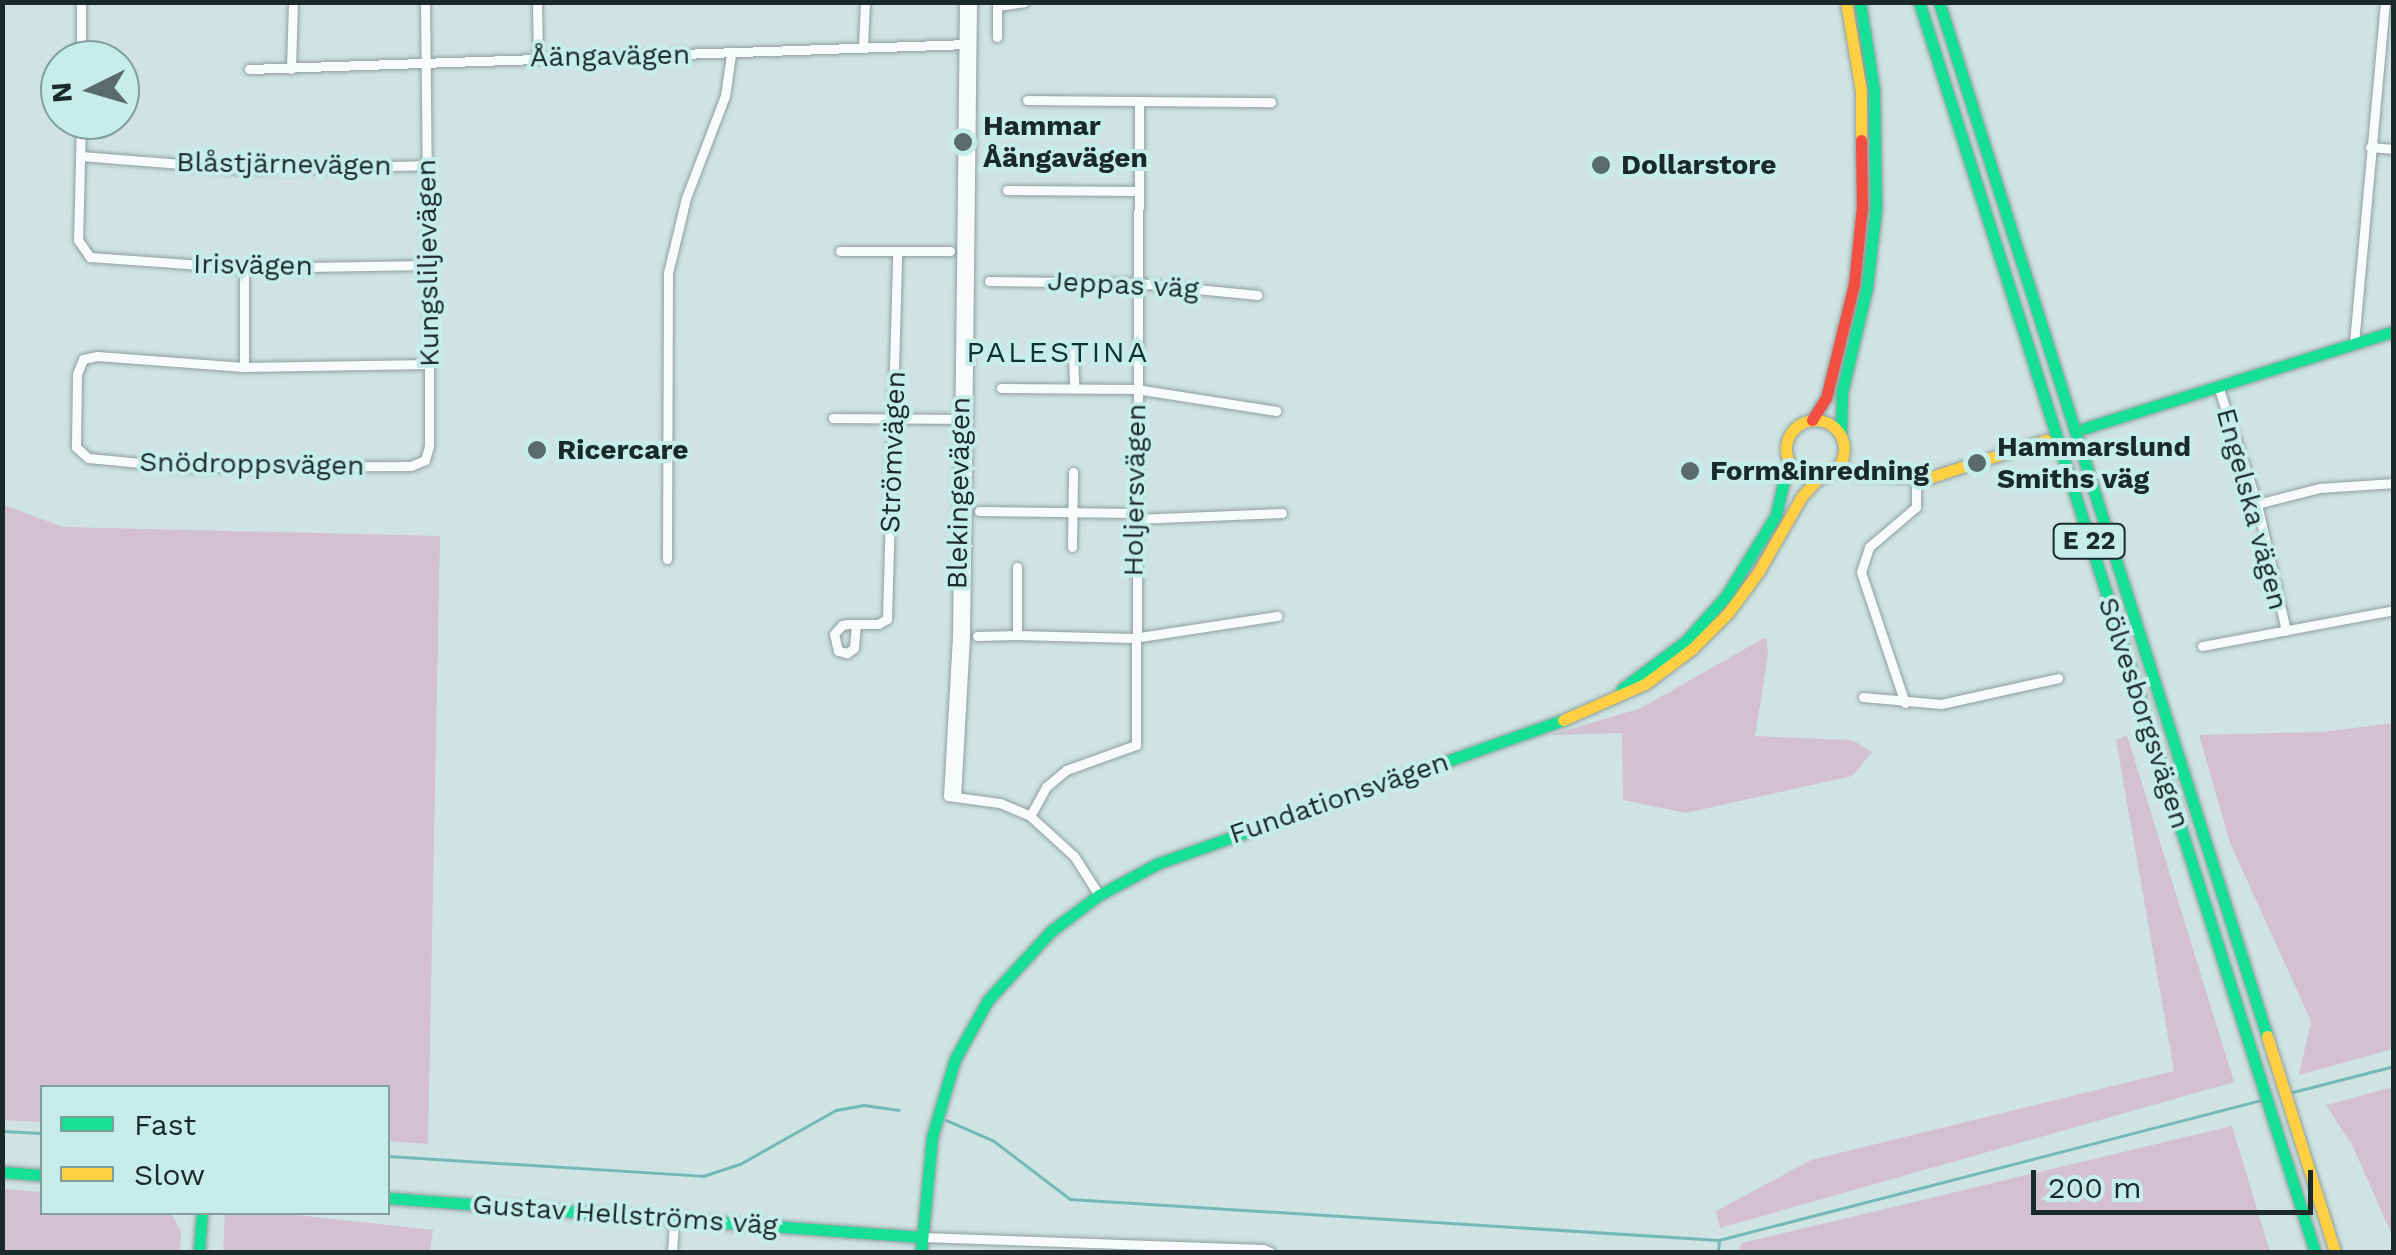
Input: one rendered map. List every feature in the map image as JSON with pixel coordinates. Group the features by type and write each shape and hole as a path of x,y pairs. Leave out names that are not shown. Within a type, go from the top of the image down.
{"main road":[{"path":"1846,2 1860,92 1862,207 1854,284 1826,398 1812,420 1790,435 1788,462 1798,474 1820,478 1833,472 1916,479 2046,440"},
{"path":"1860,2 1874,90 1876,208 1867,287 1842,392 1840,436 1851,462 1880,475"},
{"name":"Sölvesborgsvägen","path":"1918,2 2315,1252"},
{"name":"Sölvesborgsvägen","path":"1938,2 2335,1252"},
{"path":"2084,428 2394,330"},
{"path":"1812,420 1830,425 1840,436"},
{"path":"1833,472 1844,452"},
{"name":"Fundationsvägen","path":"1584,712 1666,658 1719,605 1768,530 1785,490 1788,462"},
{"name":"Fundationsvägen","path":"1098,895 1180,854 1584,712 1645,684 1709,632 1750,584 1802,496 1820,478"},
{"path":"920,1252 937,1112 965,1038 1017,964 1050,931 1098,895"},
{"path":"2,1172 40,1175"},
{"name":"Gustav Hellströms väg","path":"390,1198 922,1236"},
{"path":"199,1252 202,1215"}],"street":[{"path":"81,2 82,40"},
{"path":"291,68 293,2"},
{"name":"Kungsliljevägen","path":"425,2 429,364 425,460"},
{"path":"537,2 538,58"},
{"path":"864,2 864,46"},
{"name":"Blekingevägen","path":"968,2 964,636 952,796 1000,803 1030,816 1074,856 1098,895"},
{"path":"997,37 997,4 1024,2"},
{"path":"2354,343 2370,147 2388,16 2386,2"},
{"name":"Åängavägen","path":"248,69 968,44"},
{"path":"666,560 668,273 686,198 725,96 731,54"},
{"path":"1027,100 1271,102"},
{"name":"Holjersvägen","path":"1030,816 1046,787 1066,770 1136,746 1139,100"},
{"path":"81,140 81,156"},
{"path":"2370,147 2394,149"},
{"name":"Blåstjärnevägen","path":"81,156 243,170 427,165"},
{"name":"Irisvägen","path":"81,156 81,250 90,257 244,268 428,265"},
{"path":"1007,190 1138,191"},
{"path":"840,251 950,251"},
{"name":"Strömvägen","path":"856,624 887,619 896,419 896,251"},
{"path":"244,268 244,368 429,364"},
{"name":"Jeppas väg","path":"989,281 1137,282 1257,295"},
{"path":"1073,352 1074,388"},
{"name":"Snödroppsvägen","path":"244,368 97,356 83,360 77,374 78,453 163,466 239,469 411,466 425,460"},
{"name":"Engelska vägen","path":"2218,386 2257,504 2286,631"},
{"path":"1001,388 1136,390 1276,411"},
{"path":"834,418 964,419"},
{"path":"1072,472 1072,547"},
{"path":"1905,703 1862,580 1861,564 1868,547 1916,507 1916,479"},
{"path":"2257,504 2320,488 2394,482"},
{"path":"980,511 1135,516 1282,514"},
{"path":"1016,635 1017,567"},
{"name":"Engelska vägen","path":"2202,646 2394,610"},
{"path":"977,636 1134,638 1277,616"},
{"path":"1864,697 1941,704 2058,678"},
{"path":"672,1252 674,1220"},
{"path":"922,1236 1270,1251"}],"shaded area":[{"path":"2,504 63,527 440,536 428,1144 390,1141 390,1085 40,1085 40,1122 3,1120"},
{"path":"1766,637 1768,655 1755,736 1852,740 1872,752 1852,776 1686,813 1623,800 1622,733 1551,735 1641,708"},
{"path":"2393,723 2393,1049 2299,1075 2311,1021 2230,843 2199,735 2322,732"},
{"path":"2127,735 2234,1082 1720,1228 1716,1211 1811,1160 2174,1071 2116,740"},
{"path":"2394,1087 2393,1237 2353,1147 2326,1105"},
{"path":"2232,1126 2270,1252 1738,1252 1742,1243"},
{"path":"3,1189 40,1192 40,1215 172,1215 181,1232 180,1252 3,1252"},
{"path":"225,1215 296,1215 433,1230 430,1252 223,1252"}],"waterway":[{"path":"2293,1092 2394,1066"},
{"path":"946,1120 994,1141 1070,1199 1719,1240 2261,1100"},
{"path":"390,1156 703,1176 740,1164 836,1110 864,1105 899,1110"},
{"path":"2,1131 40,1133"},
{"path":"1718,1252 1719,1241"}],"traffic: fast":[{"path":"1841,435 1842,392 1867,287 1876,208 1874,90 1860,2"},
{"path":"1919,2 2315,1252"},
{"path":"1939,2 2267,1036"},
{"path":"2085,428 2394,331"},
{"path":"1622,689 1686,641 1726,596 1776,515 1788,462"},
{"path":"921,1252 932,1137 955,1059 988,1000 1051,931 1099,895 1159,863 1563,720"},
{"path":"2,1172 40,1175"},
{"path":"390,1198 922,1237"},
{"path":"199,1252 202,1215"}],"traffic: slow":[{"path":"1846,2 1861,91 1861,140"},
{"path":"1815,420 1836,428 1844,449 1836,470 1815,478 1794,470 1786,449 1794,428 1815,420"},
{"path":"1833,472 1928,478 2046,440"},
{"path":"1563,720 1645,684 1692,649 1728,613 1759,571 1802,496 1819,478"},
{"path":"2267,1036 2335,1252"}],"traffic: jam":[{"path":"1812,420 1826,398 1854,284 1862,207 1861,140"}],"place":[{"name":"Hammar Åängavägen","path":"963,142"},
{"name":"Dollarstore","path":"1601,165"},
{"name":"Ricercare","path":"537,450"},
{"name":"Hammarslund Smiths väg","path":"1977,463"},
{"name":"Form&inredning","path":"1690,471"}],"district":[{"name":"PALESTINA","path":"1058,352"}]}
